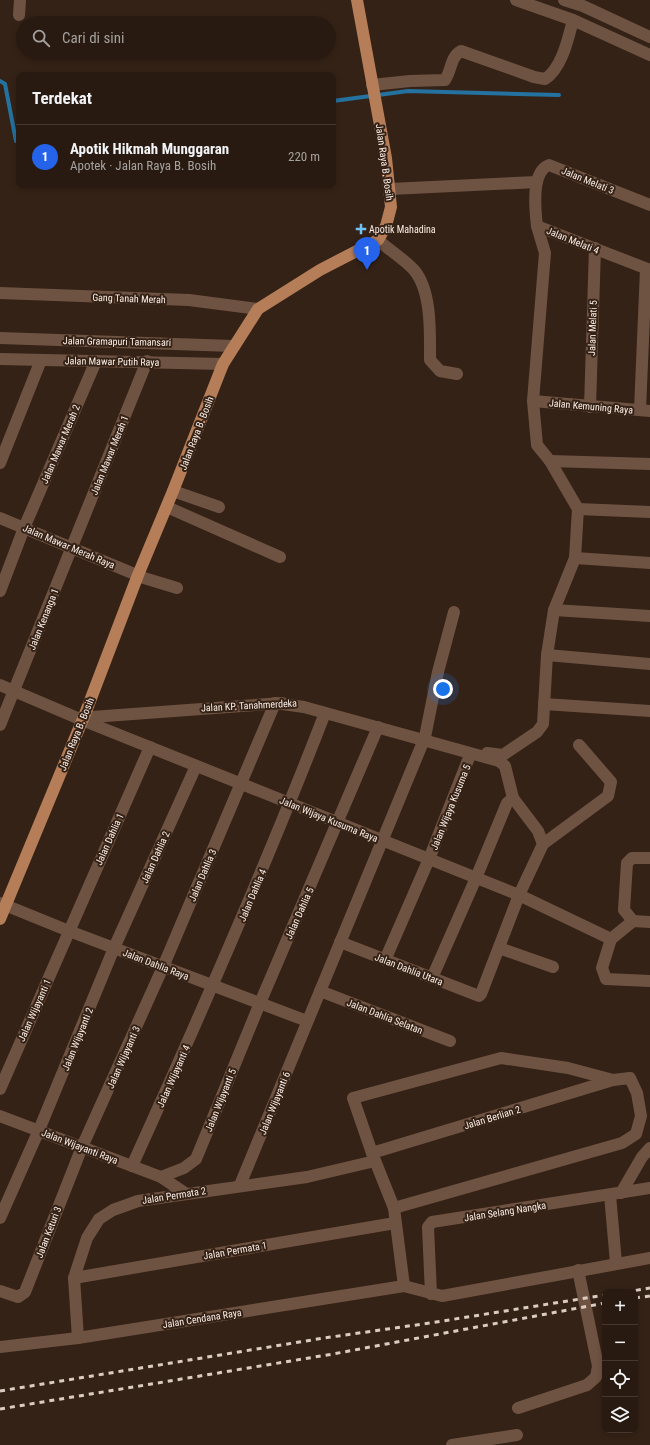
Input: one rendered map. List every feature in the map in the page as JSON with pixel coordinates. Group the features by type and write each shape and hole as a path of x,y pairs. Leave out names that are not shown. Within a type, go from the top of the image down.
{"main road":[{"name":"Jalan Raya B. Bosih","path":"0,919 3,904 83,717 138,575 167,507 223,364 233,346 258,309 320,270 378,240 386,226 391,207 384,142 372,87 357,0"}],"street":[{"path":"19,15 20,0"},
{"path":"516,0 573,20 650,55"},
{"path":"564,0 583,6 650,37"},
{"path":"372,87 410,81 445,80 454,58 461,51 534,77 545,79 552,74 558,66 573,20"},
{"name":"Jalan Melati 3","path":"537,182 538,174 543,167 549,165 650,202"},
{"path":"390,189 537,182"},
{"name":"Jalan Melati 4","path":"537,182 534,208 537,226 648,269"},
{"path":"504,761 521,743 537,732 543,724 547,655 554,610 575,558 578,509 550,461 537,445 533,401 545,253 537,226"},
{"path":"378,240 414,270 423,287 429,320 430,360 440,371 457,374"},
{"name":"Jalan Melati 5","path":"590,407 595,248"},
{"path":"645,410 648,269"},
{"name":"Gang Tanah Merah","path":"0,293 189,300 258,309"},
{"name":"Jalan Gramapuri Tamansari","path":"0,338 233,346"},
{"name":"Jalan Mawar Putih Raya","path":"0,359 146,361 223,364"},
{"path":"0,463 41,360"},
{"name":"Jalan Mawar Merah 2","path":"0,591 24,528 96,361"},
{"name":"Jalan Mawar Merah 1","path":"72,548 146,361"},
{"name":"Jalan Kemuning Raya","path":"533,401 590,407 645,410"},
{"path":"550,461 650,464"},
{"path":"173,491 219,507"},
{"path":"167,507 280,557"},
{"path":"578,509 650,512"},
{"name":"Jalan Mawar Merah Raya","path":"0,518 138,575 177,588"},
{"name":"Jalan Kenanga 1","path":"0,725 72,548"},
{"path":"575,558 650,563"},
{"path":"554,610 650,616"},
{"name":"Jalan Wijayanti 6","path":"240,1185 424,739 438,672 454,612"},
{"path":"547,655 650,664"},
{"name":"Jalan Wijaya Kusuma Raya","path":"0,685 83,717 196,766 519,895 611,939"},
{"path":"275,703 304,707 424,739 470,755 504,761"},
{"name":"Jalan KP. Tanahmerdeka","path":"83,717 275,703 302,703 380,722 424,739 504,761"},
{"name":"Jalan Dahlia 3","path":"163,967 275,703"},
{"path":"544,704 650,712"},
{"name":"Jalan Dahlia 4","path":"213,986 290,803 325,713"},
{"name":"Jalan Dahlia 5","path":"260,1003 378,727"},
{"path":"553,967 499,948 519,895 543,844 608,796 611,789 611,782 579,746"},
{"name":"Jalan Dahlia 1","path":"69,931 150,747"},
{"name":"Jalan Wijaya Kusuma 5","path":"385,960 429,859 470,755"},
{"path":"504,761 513,798 538,831 543,844"},
{"name":"Jalan Dahlia 2","path":"114,948 196,766"},
{"path":"432,978 507,803 513,798"},
{"path":"633,921 624,910 624,882 627,862 632,858 650,858"},
{"name":"Jalan Dahlia Raya","path":"3,904 69,931 307,1021"},
{"path":"650,922 633,921 611,939 602,968 606,978 650,982"},
{"name":"Jalan Wijayanti 1","path":"0,1089 69,931"},
{"name":"Jalan Dahlia Utara","path":"340,942 479,996 499,948"},
{"name":"Jalan Wijayanti 2","path":"0,1218 39,1130 114,948"},
{"name":"Jalan Wijayanti 3","path":"82,1147 163,967"},
{"name":"Jalan Wijayanti 4","path":"132,1166 213,986"},
{"name":"Jalan Dahlia Selatan","path":"320,991 450,1041"},
{"name":"Jalan Wijayanti 5","path":"160,1176 184,1168 196,1159 260,1003"},
{"path":"394,1208 622,1143 636,1134 641,1116 637,1093 630,1078 613,1080 568,1068 501,1058 354,1097 353,1099 373,1157 394,1208 404,1286 442,1296 650,1258"},
{"name":"Jalan Berlian 2","path":"373,1157 613,1080"},
{"name":"Jalan Wijayanti Raya","path":"0,1116 160,1176 185,1193"},
{"name":"Jalan Keturi 3","path":"0,1291 18,1297 25,1292 82,1147"},
{"path":"616,1263 616,1194 650,1148"},
{"name":"Jalan Permata 2","path":"78,1338 74,1278 87,1238 99,1219 113,1210 138,1201 307,1176 373,1157"},
{"name":"Jalan Selang Nangka","path":"431,1294 428,1227 432,1222 650,1188"},
{"name":"Jalan Permata 1","path":"74,1278 396,1223"},
{"path":"518,1408 587,1385 596,1377 598,1366 578,1270"},
{"name":"Jalan Cendana Raya","path":"0,1347 78,1338 404,1286"},
{"path":"452,1445 517,1435"}],"waterway":[{"path":"0,81 5,84 16,141"},
{"path":"336,101 408,91 559,95"}],"railway":[{"path":"638,1290 650,1288"},
{"path":"0,1391 324,1338 602,1295"},
{"path":"638,1298 650,1296"},
{"path":"0,1409 333,1354 602,1304"}],"place":[{"name":"Apotik Mahadina","path":"361,229"},
{"name":"Apotik Hikmah Munggaran","path":"367,270"}]}
